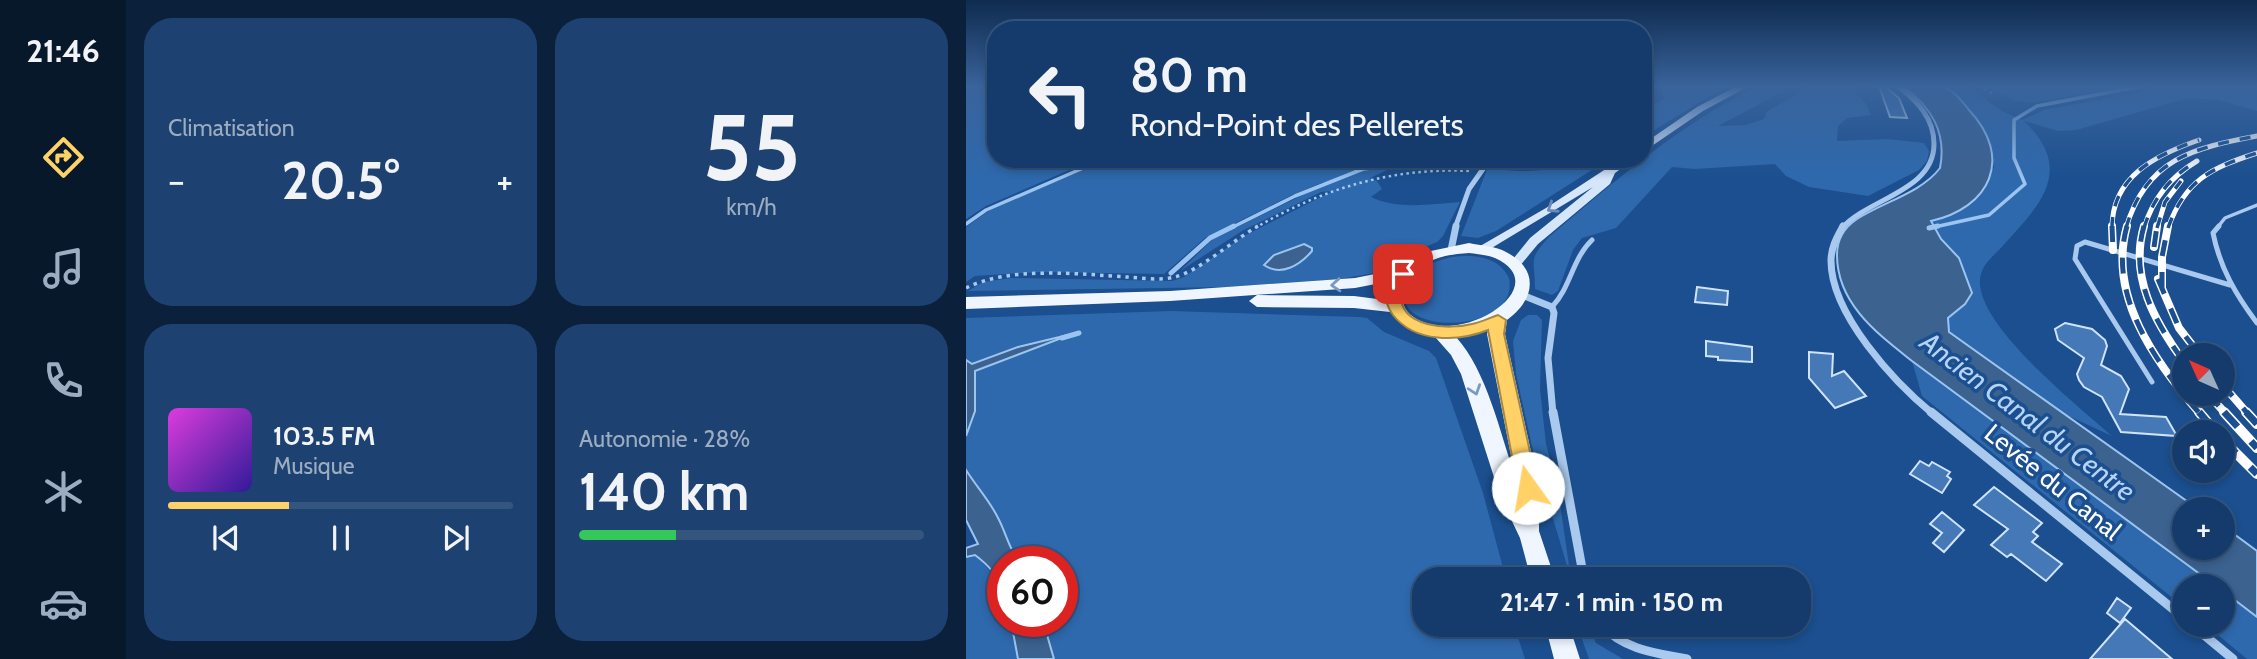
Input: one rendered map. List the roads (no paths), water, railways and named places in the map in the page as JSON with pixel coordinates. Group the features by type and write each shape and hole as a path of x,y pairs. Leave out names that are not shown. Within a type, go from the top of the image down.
{"main road":[{"path":"1652,143 1689,117"},
{"path":"1481,249 1617,168"},
{"path":"1515,264 1535,241 1606,182 1610,173"},
{"path":"968,298 1170,296 1355,284 1403,274 1427,257 1451,250 1481,249 1502,255 1515,264 1523,276 1522,295 1513,309 1498,320 1475,330 1427,330 1406,321 1395,307 1394,292 1403,274"},
{"path":"1170,296 1230,302 1354,302 1395,307"},
{"path":"1498,320 1496,334 1528,488 1531,538"},
{"path":"1441,332 1458,351 1470,374 1511,496 1531,538 1539,567"},
{"path":"1561,637 1567,659"}],"street":[{"name":"Levée du Canal","path":"1928,117 1935,140 1936,156 1933,166 1840,229 1831,252 1832,271 1839,295 1880,363 1914,398 2172,608"},
{"path":"1451,250 1458,222 1482,168"},
{"path":"1522,295 1552,307 1554,313 1548,358 1553,417 1582,567"},
{"path":"1613,637 1618,642 1640,650 1687,659"},
{"path":"2206,637 2233,659"}],"lane":[{"path":"2257,205 2225,218 2213,233 2217,260 2257,323"},
{"path":"1552,307 1562,299 1579,250 1592,240"},
{"path":"2152,382 2075,259 2077,246 2085,242 2231,285"}],"water":[{"name":"Ancien Canal du Centre","path":"1932,117 1974,117 1983,128 1990,146 1992,163 1989,179 1981,193 1968,205 1931,221 1941,239 1959,258 1972,293 1965,304 1948,318 1949,332 2181,497 2172,497 2172,553 1912,361 1873,329 1852,303 1839,273 1837,249 1842,234 1857,219 1912,191 1932,177 1940,168 1942,155 1939,132"},
{"path":"1304,244 1312,248 1312,251 1296,265 1277,270 1264,265 1274,255"},
{"path":"1072,334 975,371 975,411 966,436 966,360 972,364 1018,347"},
{"path":"966,470 994,510 1010,546 987,546 987,566 975,555 966,557 966,548 978,544 966,520"},
{"path":"2235,535 2257,551 2257,617 2235,600 2235,574 2200,574 2181,560 2235,560"},
{"path":"1014,637 1048,637 1054,659 1018,659"}],"waterway":[{"path":"1930,228 1989,215 2025,184 2014,158 2014,120 2019,117"},
{"path":"966,224 986,210 1083,168"},
{"path":"1231,228 1295,196 1371,168"},
{"path":"1171,273 1210,238 1234,226"},
{"path":"1929,228 1938,226"},
{"path":"1062,338 1079,333"}],"railway":[{"path":"2126,228 2146,186 2159,172 2193,152 2257,136"},
{"path":"2112,227 2114,210 2128,181 2153,161 2199,140"},
{"path":"2168,228 2183,198 2202,178 2226,164 2257,153"},
{"path":"2144,228 2152,207 2164,189 2197,161"},
{"path":"2157,228 2165,202 2181,181"},
{"path":"2127,226 2123,252 2124,278 2130,303 2152,351 2200,414"},
{"path":"2144,226 2140,245 2142,281 2155,315 2172,344"},
{"path":"2154,247 2157,226"},
{"path":"2162,288 2162,257 2168,226"},
{"path":"2112,227 2113,250"},
{"path":"2158,279 2179,328 2191,343"},
{"path":"2235,399 2248,414"},
{"path":"2219,406 2226,414"},
{"path":"2199,412 2206,420"},
{"path":"2224,412 2257,448"},
{"path":"2246,412 2257,424"},
{"path":"2235,452 2257,474"}]}
